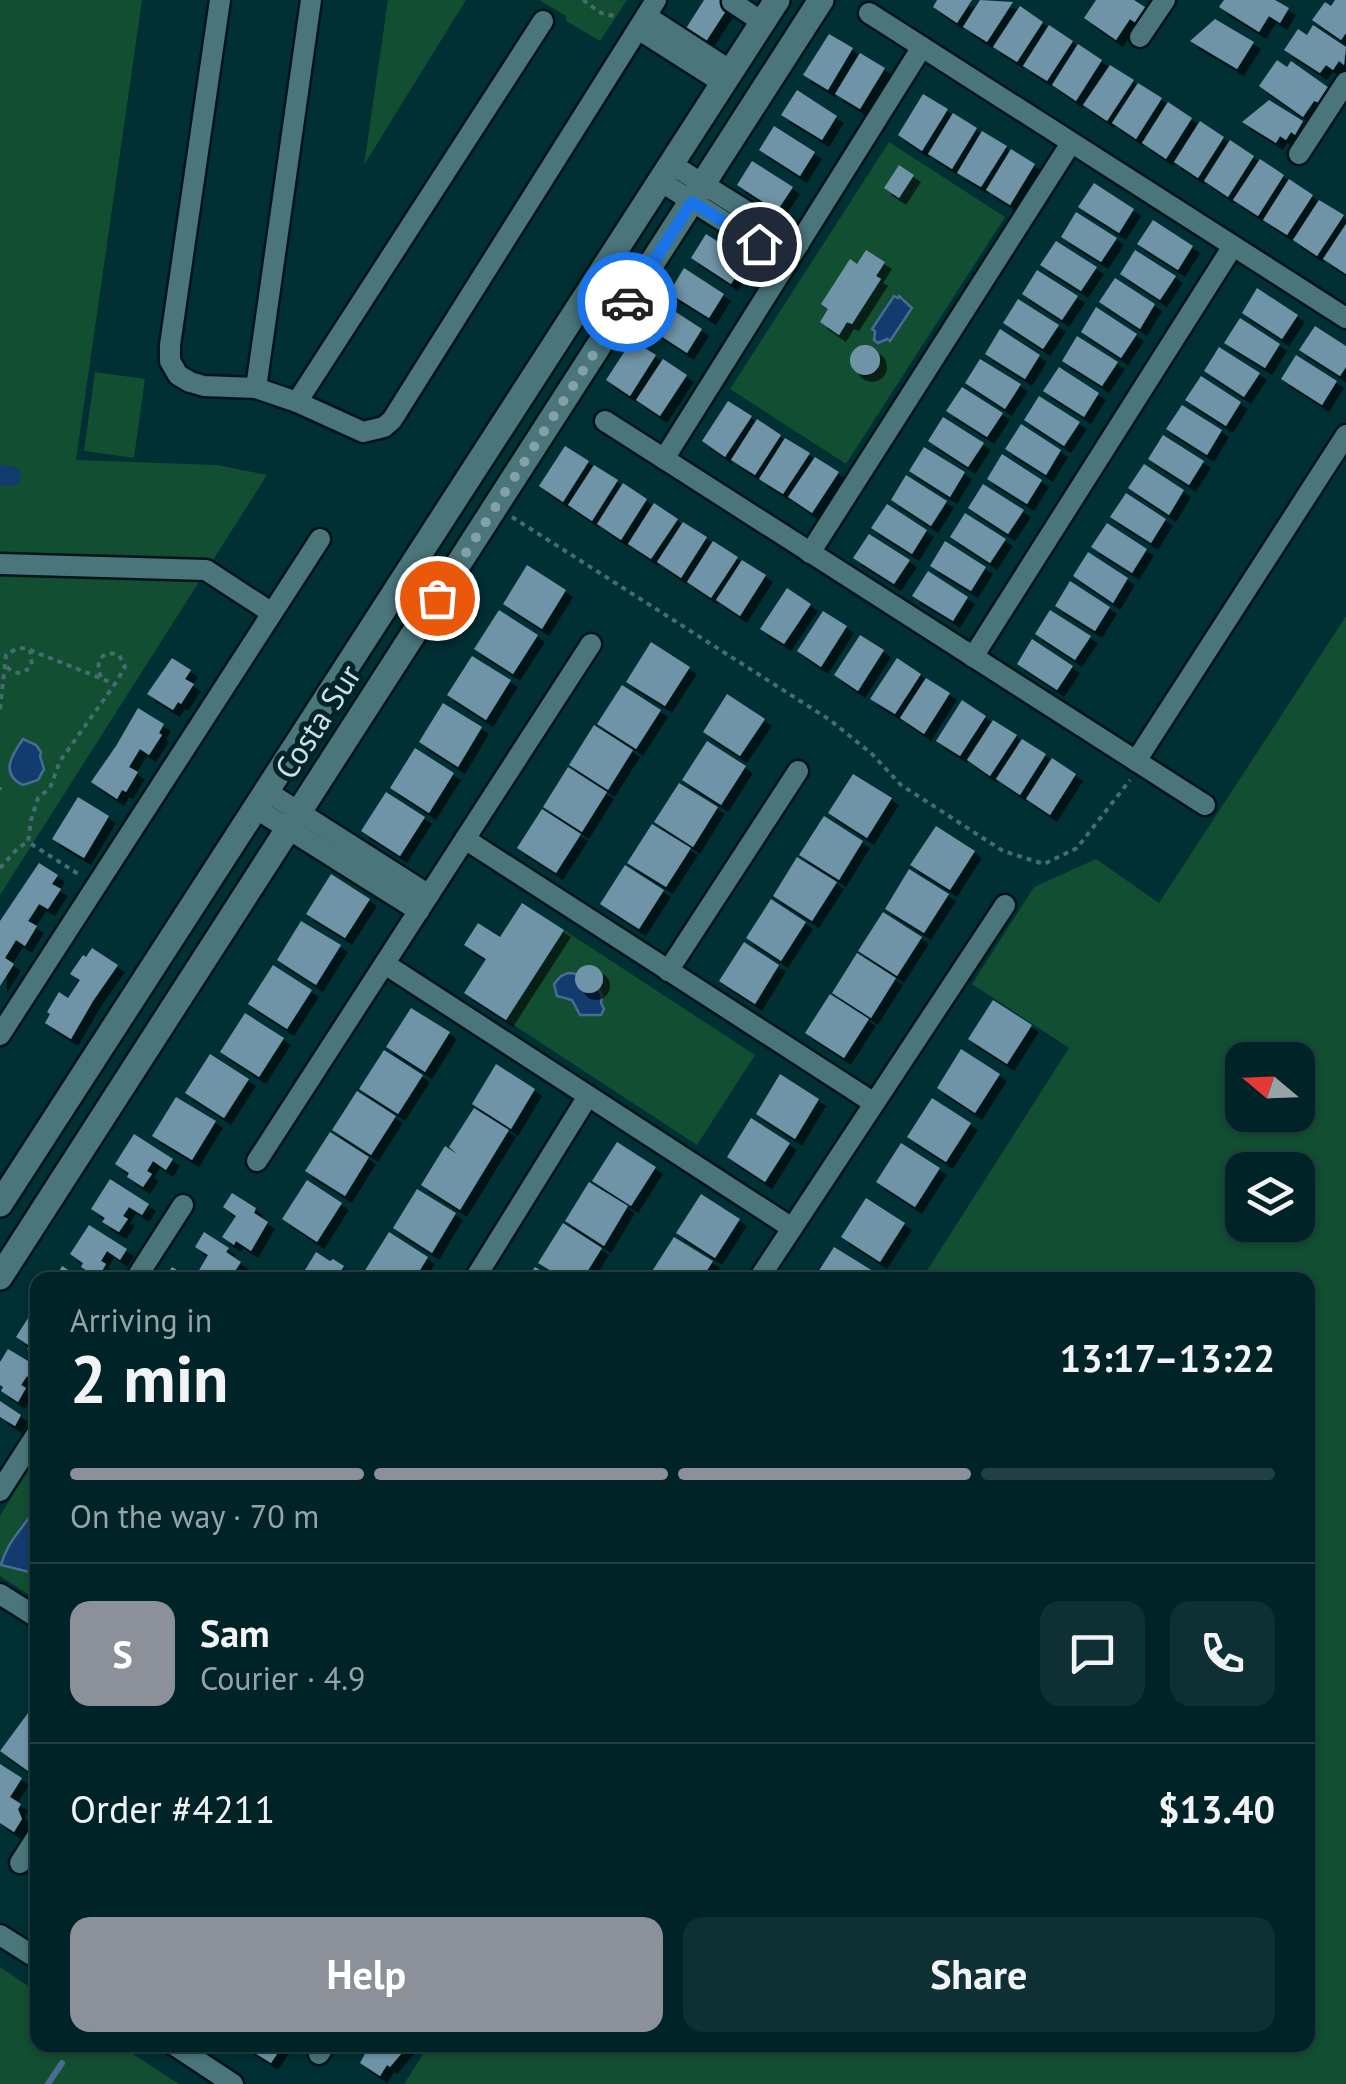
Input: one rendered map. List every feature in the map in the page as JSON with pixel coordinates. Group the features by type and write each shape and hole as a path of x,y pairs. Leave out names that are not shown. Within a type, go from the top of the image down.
{"street":[{"path":"220,0 170,361 178,375 190,382 256,388 363,432 384,427 392,420 647,15 727,77"},
{"path":"256,388 311,0"},
{"name":"Costa Sur","path":"0,1277 821,0"},
{"path":"1140,38 1165,0"},
{"path":"730,5 766,17"},
{"path":"869,13 1346,318"},
{"name":"Costa Sur","path":"4,1189 261,800 766,17"},
{"path":"297,402 543,21"},
{"path":"664,460 922,47"},
{"path":"1299,154 1346,82"},
{"path":"810,553 1072,143"},
{"path":"665,173 793,253"},
{"path":"973,657 1233,246"},
{"path":"604,421 1205,805"},
{"path":"1136,761 1346,435"},
{"path":"0,1035 320,539"},
{"path":"0,564 206,570 272,613"},
{"path":"257,1161 591,644"},
{"path":"668,970 798,771"},
{"path":"261,800 424,904"},
{"path":"465,840 874,1104"},
{"path":"763,1272 1005,905"},
{"path":"384,964 792,1228"},
{"path":"479,1272 588,1096"},
{"path":"140,1272 183,1204"},
{"path":"2,1483 30,1443"},
{"path":"0,1594 30,1613"},
{"path":"20,1862 30,1847"},
{"path":"0,1935 30,1953"},
{"path":"185,2052 234,2084"}],"path":[{"path":"582,0 618,17"},
{"path":"496,506 830,720 872,754 901,785 1003,851 1044,864 1077,848 1128,784 1136,761"},
{"path":"0,709 6,655 16,649 30,650 115,684"},
{"path":"6,666 12,672 26,671 32,665 30,650"},
{"path":"28,842 38,798 50,788 60,761 125,667 118,655 104,654 98,659 102,679"},
{"path":"28,842 96,886"},
{"path":"0,868 28,842"}],"green space":[{"path":"0,0 142,0 76,460 217,465 267,475 0,895"},
{"path":"388,0 466,0 364,165"},
{"path":"539,0 627,0 600,41"},
{"path":"889,142 1005,217 846,464 730,389"},
{"path":"95,372 145,379 134,458 84,451"},
{"path":"1346,616 1346,2084 404,2084 425,2052 1315,2052 1315,1272 926,1272 1069,1048 972,984 1034,887 1096,859 1159,903"},
{"path":"564,930 755,1055 697,1145 506,1020"},
{"path":"30,1466 30,1595 0,1576 0,1516"},
{"path":"0,1967 30,1987 30,2052 130,2052 179,2084 0,2084"}],"water":[{"path":"894,296 912,308 890,341 878,343 872,329"},
{"path":"23,739 41,752 44,769 38,780 23,785 12,776 10,764"},
{"path":"568,973 583,977 599,990 604,1009 601,1015 580,1015 572,1000 557,996 554,984"},
{"path":"30,1516 30,1572 1,1565 8,1547"}],"building":[{"path":"704,0 733,0 705,43 685,30"},
{"path":"937,0 972,0 957,23 933,7"},
{"path":"980,0 1013,2 987,42 963,27"},
{"path":"1096,0 1134,0 1151,11 1140,26 1130,19 1116,40 1084,18"},
{"path":"1224,0 1275,0 1289,8 1280,23 1269,16 1259,32 1219,7"},
{"path":"1335,0 1346,0 1346,33 1341,40 1312,20 1325,2 1331,6"},
{"path":"1020,6 1043,22 1017,62 993,47"},
{"path":"1215,19 1254,42 1237,69 1190,41"},
{"path":"1049,25 1073,41 1047,81 1023,66"},
{"path":"1313,25 1346,47 1344,65 1339,61 1333,70 1326,65 1320,73 1284,50 1298,29 1307,35"},
{"path":"829,34 853,48 828,90 803,75"},
{"path":"1078,44 1102,60 1076,101 1052,85"},
{"path":"860,53 885,68 860,109 835,94"},
{"path":"1277,60 1287,67 1291,61 1332,90 1323,104 1314,101 1303,117 1259,86"},
{"path":"1110,65 1134,80 1107,121 1083,105"},
{"path":"1138,83 1162,98 1136,139 1112,123"},
{"path":"797,90 837,116 822,140 781,115"},
{"path":"923,94 948,109 922,151 898,135"},
{"path":"1269,100 1303,121 1295,135 1291,132 1286,140 1280,136 1276,143 1242,122"},
{"path":"1168,102 1192,118 1166,159 1142,143"},
{"path":"953,113 977,128 952,169 928,154"},
{"path":"1200,121 1224,137 1198,178 1174,162"},
{"path":"774,126 815,152 800,176 759,150"},
{"path":"982,131 1007,146 981,187 957,173"},
{"path":"1230,140 1254,156 1228,197 1204,181"},
{"path":"1011,149 1035,164 1010,205 986,190"},
{"path":"1260,159 1284,175 1258,216 1233,200"},
{"path":"752,161 793,187 777,211 737,185"},
{"path":"899,165 914,175 899,198 884,188"},
{"path":"1289,179 1313,195 1287,235 1263,220"},
{"path":"1094,183 1134,209 1119,233 1078,207"},
{"path":"1319,200 1344,215 1317,256 1293,240"},
{"path":"1076,212 1117,238 1101,262 1061,237"},
{"path":"1153,220 1193,246 1178,270 1137,244"},
{"path":"1346,224 1346,274 1323,259"},
{"path":"706,234 747,260 731,284 691,258"},
{"path":"1056,241 1097,267 1081,291 1040,265"},
{"path":"866,250 885,262 876,276 881,279 852,324 847,322 839,335 820,322 828,309 821,304 850,259 857,264"},
{"path":"1135,250 1176,276 1160,300 1120,274"},
{"path":"684,268 724,294 709,318 669,293"},
{"path":"1037,270 1078,296 1062,320 1022,294"},
{"path":"1115,278 1155,304 1140,329 1099,302"},
{"path":"1257,288 1298,315 1282,339 1242,313"},
{"path":"1018,299 1059,325 1043,349 1003,323"},
{"path":"662,303 702,329 687,353 647,327"},
{"path":"1096,307 1137,334 1121,358 1081,332"},
{"path":"1240,318 1280,344 1265,368 1224,343"},
{"path":"1315,326 1346,346 1346,367 1340,376 1299,350"},
{"path":"1000,329 1040,355 1025,379 985,354"},
{"path":"1077,336 1118,362 1102,386 1062,361"},
{"path":"632,340 656,355 630,396 606,380"},
{"path":"865,345 876,349 880,360 876,371 865,375 854,371 850,360 854,349"},
{"path":"1219,347 1260,373 1244,397 1204,371"},
{"path":"1296,355 1337,381 1322,405 1281,379"},
{"path":"663,359 687,375 660,416 636,400"},
{"path":"980,359 1021,384 1005,409 965,383"},
{"path":"1059,367 1099,393 1084,417 1043,391"},
{"path":"1201,376 1241,402 1226,426 1185,400"},
{"path":"962,387 1003,413 987,437 946,411"},
{"path":"1039,396 1080,422 1064,446 1024,420"},
{"path":"728,401 752,416 725,457 702,441"},
{"path":"1182,405 1222,430 1207,455 1166,429"},
{"path":"943,417 984,443 968,467 928,441"},
{"path":"757,419 781,435 755,475 731,460"},
{"path":"1021,424 1061,450 1046,475 1005,449"},
{"path":"1163,435 1204,461 1189,485 1148,459"},
{"path":"785,438 810,453 783,494 759,479"},
{"path":"565,446 589,461 563,502 539,486"},
{"path":"924,447 965,472 950,497 909,471"},
{"path":"1002,454 1042,480 1027,504 987,479"},
{"path":"815,457 839,472 812,513 788,497"},
{"path":"1144,464 1184,490 1169,515 1128,488"},
{"path":"594,465 618,480 592,521 568,505"},
{"path":"906,475 947,501 931,526 891,500"},
{"path":"623,483 647,499 621,540 597,524"},
{"path":"983,484 1024,510 1008,534 968,508"},
{"path":"1126,493 1166,519 1151,543 1110,517"},
{"path":"654,503 678,519 651,559 628,544"},
{"path":"887,504 927,530 912,554 871,528"},
{"path":"965,513 1006,539 990,563 950,537"},
{"path":"683,522 707,537 681,578 657,562"},
{"path":"1107,523 1147,549 1132,573 1091,547"},
{"path":"869,534 910,560 894,584 853,558"},
{"path":"713,541 738,557 711,598 687,582"},
{"path":"945,541 986,567 971,591 930,566"},
{"path":"1088,552 1128,578 1113,603 1073,576"},
{"path":"742,560 766,575 740,616 716,600"},
{"path":"527,565 566,590 542,629 503,604"},
{"path":"928,571 968,597 953,621 912,596"},
{"path":"1070,581 1110,607 1095,631 1055,606"},
{"path":"787,588 811,604 784,644 760,629"},
{"path":"499,610 538,635 513,674 474,649"},
{"path":"1050,610 1091,636 1075,660 1035,634"},
{"path":"823,611 847,626 821,667 797,651"},
{"path":"860,635 884,650 858,691 834,675"},
{"path":"1032,639 1073,666 1057,690 1017,664"},
{"path":"651,642 690,667 665,706 626,682"},
{"path":"472,656 511,680 486,720 447,695"},
{"path":"172,658 191,670 185,679 194,684 173,710 147,694"},
{"path":"897,658 921,674 895,714 870,699"},
{"path":"926,678 950,693 924,734 900,718"},
{"path":"622,685 661,710 636,749 597,724"},
{"path":"727,694 765,719 740,756 703,732"},
{"path":"962,700 986,716 960,756 936,741"},
{"path":"443,703 482,727 458,767 419,742"},
{"path":"138,708 164,724 159,733 162,735 149,755 140,749 129,767 138,772 117,799 91,782"},
{"path":"993,720 1017,735 990,776 967,760"},
{"path":"594,725 633,750 608,790 569,765"},
{"path":"1022,739 1046,754 1020,795 996,779"},
{"path":"707,741 746,766 721,805 682,780"},
{"path":"415,748 454,773 429,813 390,788"},
{"path":"1052,758 1076,774 1050,815 1026,799"},
{"path":"568,767 607,792 582,832 543,807"},
{"path":"853,774 892,798 867,838 828,813"},
{"path":"679,783 718,807 693,847 654,822"},
{"path":"386,792 425,817 400,856 361,831"},
{"path":"78,797 109,816 84,858 52,839"},
{"path":"542,809 581,834 556,873 517,848"},
{"path":"824,816 863,841 839,880 799,855"},
{"path":"652,824 691,848 666,887 627,863"},
{"path":"936,826 975,851 950,890 910,865"},
{"path":"797,857 837,882 812,921 773,896"},
{"path":"39,863 58,875 52,884 61,889 48,909 39,904 28,921 37,926 25,946 16,940 5,958 14,964 0,986 0,921"},
{"path":"625,865 664,890 639,929 600,904"},
{"path":"909,869 949,894 924,933 885,909"},
{"path":"331,874 370,899 345,938 306,914"},
{"path":"771,899 806,922 781,961 746,938"},
{"path":"522,903 564,930 506,1020 464,993 486,959 464,945 478,923 500,937"},
{"path":"883,912 922,937 897,976 858,951"},
{"path":"301,921 341,945 316,985 277,960"},
{"path":"744,942 779,965 755,1004 719,981"},
{"path":"92,948 118,965 71,1039 45,1023 50,1014 47,1012 59,992 68,998 80,980 70,974"},
{"path":"857,953 896,978 871,1018 832,993"},
{"path":"273,965 312,990 287,1029 248,1004"},
{"path":"589,965 599,969 603,979 599,989 589,993 579,989 575,979 579,969"},
{"path":"830,994 869,1019 844,1058 805,1033"},
{"path":"993,1000 1032,1025 1007,1064 968,1039"},
{"path":"411,1008 450,1032 425,1072 386,1047"},
{"path":"245,1013 284,1038 259,1077 220,1052"},
{"path":"961,1049 1000,1074 975,1113 937,1088"},
{"path":"384,1050 423,1075 398,1114 359,1089"},
{"path":"210,1054 249,1079 224,1118 185,1093"},
{"path":"496,1064 535,1089 511,1129 472,1104"},
{"path":"780,1074 819,1099 795,1139 756,1114"},
{"path":"357,1091 396,1116 371,1155 332,1130"},
{"path":"176,1097 216,1121 192,1160 152,1136"},
{"path":"932,1098 971,1123 946,1162 907,1137"},
{"path":"474,1108 509,1130 460,1210 421,1185 445,1146 457,1154 449,1147"},
{"path":"751,1118 790,1143 765,1182 727,1157"},
{"path":"330,1132 369,1157 345,1196 305,1171"},
{"path":"134,1134 173,1159 166,1170 153,1161 147,1171 152,1174 143,1187 115,1164"},
{"path":"617,1142 656,1167 631,1206 592,1181"},
{"path":"901,1143 940,1168 915,1207 876,1182"},
{"path":"110,1179 149,1204 142,1215 129,1207 123,1216 128,1219 119,1232 102,1222 105,1218 91,1209"},
{"path":"307,1180 342,1203 317,1242 282,1219"},
{"path":"589,1182 628,1206 604,1246 565,1221"},
{"path":"417,1189 456,1213 432,1253 393,1228"},
{"path":"232,1193 256,1208 254,1213 268,1222 251,1251 222,1237 236,1216 223,1207"},
{"path":"701,1194 740,1219 715,1258 676,1233"},
{"path":"866,1198 905,1223 880,1262 841,1237"},
{"path":"563,1223 602,1248 587,1272 553,1272 538,1263"},
{"path":"89,1225 127,1249 120,1260 107,1251 101,1261 106,1264 101,1272 89,1272 70,1254"},
{"path":"204,1232 229,1248 226,1252 241,1262 234,1272 198,1272 208,1255 195,1247"},
{"path":"389,1232 428,1257 419,1272 364,1272"},
{"path":"674,1237 713,1261 706,1272 652,1272"},
{"path":"834,1247 873,1271 872,1272 818,1272"},
{"path":"316,1252 344,1266 340,1272 304,1272"},
{"path":"30,1315 30,1346 16,1337"},
{"path":"8,1349 30,1362 30,1378 27,1376 21,1385 26,1388 18,1402 1,1391 0,1362"},
{"path":"0,1401 21,1415 15,1426 0,1417"},
{"path":"28,1713 30,1714 30,1772 0,1751"},
{"path":"0,1764 22,1778 10,1797 21,1804 18,1809 22,1819 14,1832 0,1823"},
{"path":"253,2052 278,2052 271,2063"},
{"path":"366,2052 403,2052 380,2076 360,2063"}],"waterway":[{"path":"0,475 11,476"},
{"path":"48,2084 62,2063"}],"way so far":[{"path":"437,598 627,302"}],"route":[{"path":"627,302 692,202 759,244"}]}
